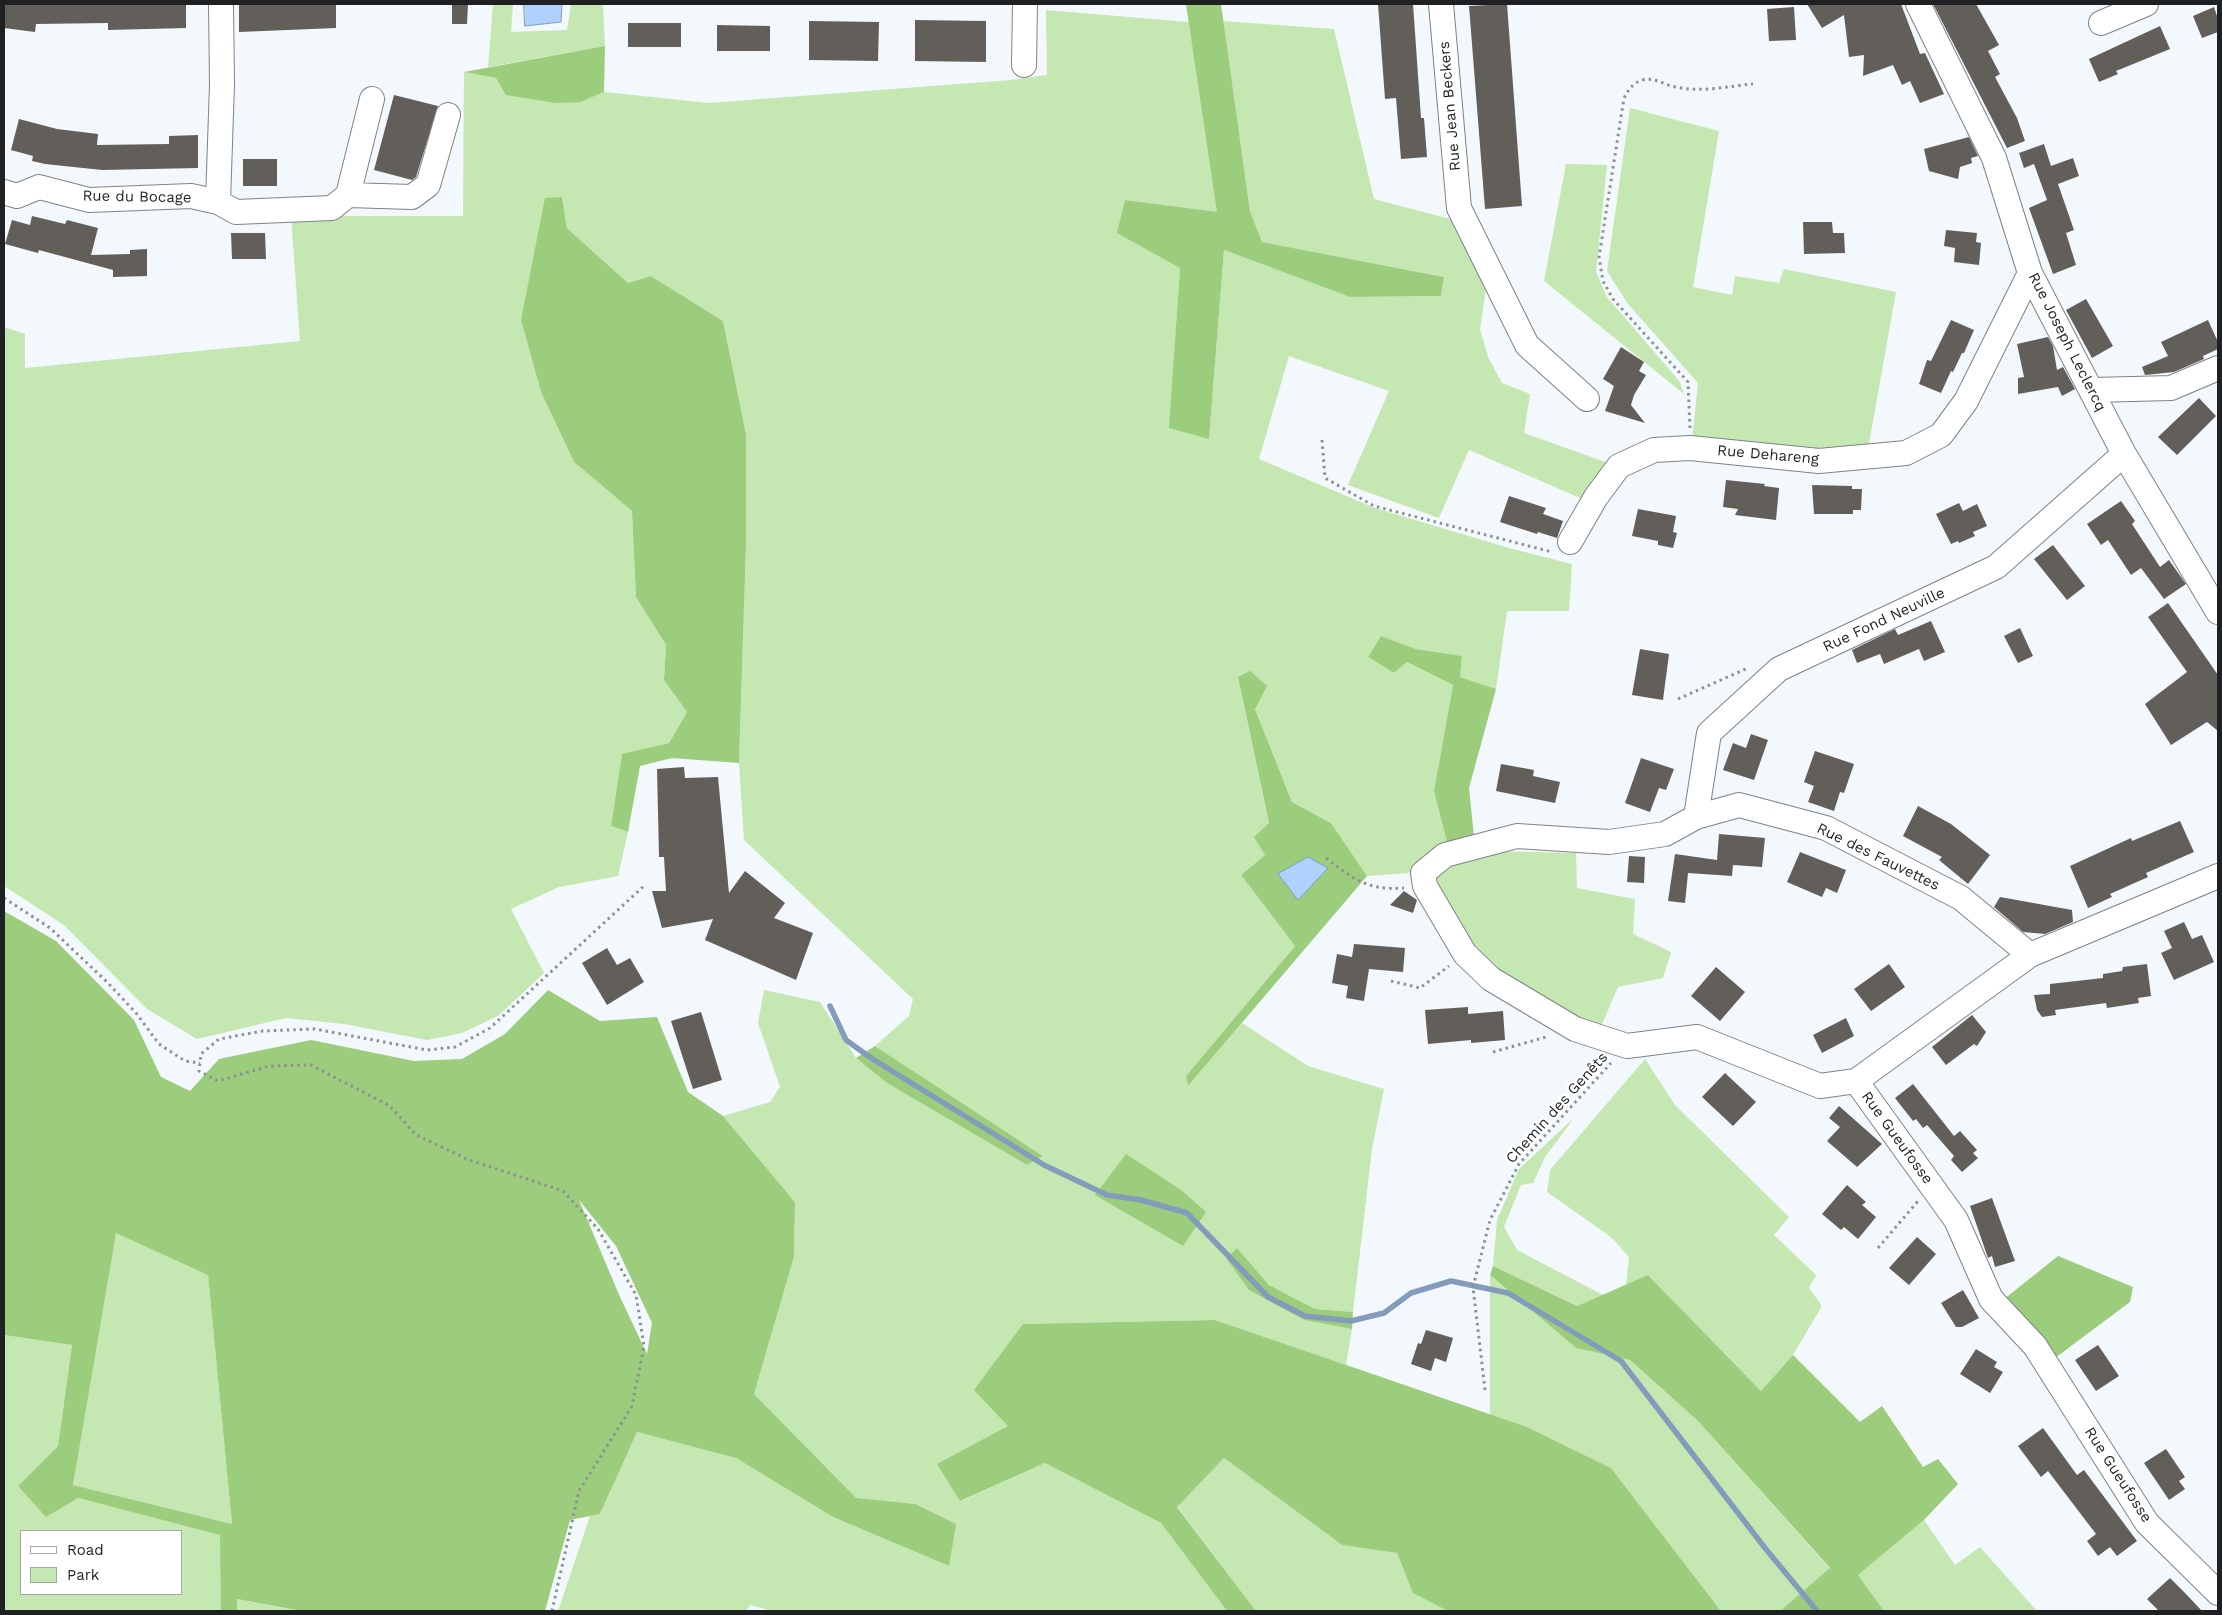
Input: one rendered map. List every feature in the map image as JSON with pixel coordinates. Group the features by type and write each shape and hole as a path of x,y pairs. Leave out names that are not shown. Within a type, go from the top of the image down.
{"street":[{"path":"218,202 222,84 221,4"},
{"path":"1024,66 1025,4"},
{"name":"Rue Jean Beckers","path":"1441,4 1459,208 1527,344 1587,398"},
{"name":"Rue Joseph Leclercq","path":"1918,4 1994,158 2030,273 2093,390 2124,454 2218,612"},
{"path":"2101,23 2146,4"},
{"path":"340,201 372,98"},
{"name":"Rue du Bocage","path":"4,192 17,196 39,187 89,200 191,196 218,202 236,212 340,201 412,196 428,184 448,115"},
{"name":"Rue Dehareng","path":"1570,542 1596,497 1620,466 1654,450 1690,448 1819,461 1906,453 1941,435 1966,401 2030,273"},
{"path":"2093,390 2171,388 2218,368"},
{"name":"Rue Fond Neuville","path":"1696,816 1709,733 1778,669 1996,567 2124,454"},
{"name":"Rue des Fauvettes","path":"1424,880 1445,855 1517,836 1609,842 1665,834 1696,816 1739,805 1826,828 1961,898 2030,955"},
{"path":"1856,1081 2030,955 2218,876"},
{"name":"Rue Gueufosse","path":"1424,880 1465,954 1491,979 1576,1029 1627,1046 1697,1037 1820,1086 1856,1081 1956,1220 1991,1299 2035,1346 2147,1523 2218,1593"}],"path":[{"path":"1690,448 1688,382 1613,298 1603,281 1598,257 1624,98 1631,86 1644,80 1660,80 1676,87 1700,89 1753,84"},
{"path":"1322,440 1325,478 1374,506 1566,556 1570,542"},
{"path":"1678,699 1744,668 1778,669"},
{"path":"1326,858 1366,886 1390,889 1424,880"},
{"path":"552,1611 579,1491 632,1406 644,1346 636,1295 598,1229 563,1191 467,1159 416,1135 390,1106 311,1065 269,1066 218,1081 199,1071 201,1054 218,1039 263,1031 315,1029 427,1050 455,1047 490,1028 645,885"},
{"path":"4,898 50,928 113,988 159,1044 185,1061 200,1062"},
{"path":"1391,981 1420,988 1465,954"},
{"path":"1493,1052 1576,1029"},
{"name":"Chemin des Genêts","path":"1485,1390 1473,1287 1490,1220 1518,1164 1627,1046"},
{"path":"1878,1248 1931,1185"}],"green space":[{"path":"493,4 513,4 511,32 567,30 571,4 603,4 605,46 488,67"},
{"path":"1186,4 1221,4 1250,211 1262,242 1444,277 1441,296 1350,297 1224,250 1209,439 1169,428 1180,268 1117,233 1125,200 1217,212"},
{"path":"1046,10 1189,22 1218,213 1126,200 1180,268 1170,428 1209,438 1224,250 1350,297 1441,296 1444,277 1262,242 1250,211 1223,21 1334,29 1374,199 1454,220 1487,283 1480,329 1488,357 1502,383 1530,394 1524,433 1611,464 1585,500 1469,450 1439,518 1348,485 1389,391 1289,356 1259,459 1375,508 1509,548 1572,564 1569,611 1507,611 1496,689 1460,677 1462,656 1416,649 1381,636 1368,657 1394,673 1407,662 1453,685 1434,791 1448,846 1408,873 1367,876 1331,823 1292,802 1255,709 1238,677 1269,824 1265,855 1241,875 1295,946 1186,1076 1188,1086 1242,1023 1308,1066 1384,1089 1372,1149 1353,1312 1315,1309 1269,1285 1237,1248 1226,1258 1250,1290 1304,1320 1352,1329 1346,1365 1215,1320 1023,1324 1009,1426 961,1501 1045,1463 1161,1523 1227,1611 772,1611 750,1605 746,1611 558,1611 590,1516 600,1514 637,1432 736,1458 833,1517 949,1566 915,1504 856,1499 754,1394 794,1257 795,1202 723,1116 770,1102 780,1087 758,1023 764,990 820,1002 856,1058 887,1083 1027,1165 1043,1156 875,1046 909,1016 913,999 744,840 739,763 746,545 746,434 723,321 651,276 628,283 567,228 562,197 521,320 541,392 574,462 632,511 636,597 666,645 664,680 687,712 669,743 622,755 611,826 628,832 618,876 559,887 511,909 544,973 498,1016 462,1033 427,1040 344,1024 286,1018 197,1039 147,1009 64,925 4,886 4,327 25,334 25,368 300,341 291,216 463,216 464,72 496,78 581,102 604,92 709,103 1011,80 1047,75"},
{"path":"605,46 604,92 581,102 556,103 506,95 496,78 464,72"},
{"path":"1630,108 1719,131 1693,287 1732,295 1735,276 1779,283 1784,269 1896,292 1867,455 1692,441 1698,383 1628,304 1607,271"},
{"path":"1566,164 1607,165 1596,272 1607,297 1680,382 1684,394 1544,281"},
{"path":"562,197 567,228 628,283 651,276 723,321 746,434 746,545 739,763 672,758 640,766 628,832 611,826 622,754 669,743 687,712 664,680 666,645 636,597 632,511 574,462 541,392 521,320 545,198"},
{"path":"1381,636 1416,649 1462,656 1460,677 1496,689 1469,788 1474,837 1448,846 1434,791 1453,685 1407,662 1394,673 1368,657"},
{"path":"1250,671 1267,686 1255,709 1292,802 1331,823 1367,876 1188,1086 1186,1076 1295,946 1241,875 1265,855 1254,837 1269,823 1238,677"},
{"path":"1485,851 1576,853 1577,888 1635,899 1633,934 1671,952 1663,978 1618,987 1600,1029 1496,975 1462,945 1431,876"},
{"path":"4,911 56,941 134,1020 161,1077 190,1091 219,1059 311,1040 414,1061 462,1059 505,1034 548,990 600,1021 657,1017 688,1092 723,1116 795,1202 794,1257 754,1394 856,1498 915,1504 956,1524 949,1566 833,1517 736,1458 637,1432 600,1514 570,1520 545,1611 302,1611 237,1599 237,1611 221,1611 220,1535 78,1498 46,1517 18,1486 58,1446 72,1345 4,1335","holes":["579,1200 616,1246 652,1323 647,1354 620,1297","116,1233 208,1275 232,1524 73,1485"]},
{"path":"875,1046 1043,1156 1027,1165 887,1083 856,1058"},
{"path":"1645,1059 1675,1105 1789,1217 1774,1235 1816,1275 1809,1288 1822,1306 1793,1355 1761,1391 1648,1275 1626,1285 1629,1257 1611,1237 1547,1192 1550,1170"},
{"path":"1574,1118 1545,1157 1533,1183 1521,1185 1504,1227 1517,1250 1603,1295 1577,1306 1493,1266 1497,1220 1519,1169"},
{"path":"1126,1154 1181,1190 1206,1212 1183,1246 1095,1195"},
{"path":"115,1232 208,1274 232,1524 73,1485"},
{"path":"1237,1248 1269,1285 1315,1309 1353,1312 1352,1329 1304,1320 1249,1290 1226,1258"},
{"path":"2058,1256 2133,1287 2130,1302 2055,1358 2003,1300"},
{"path":"1493,1266 1577,1306 1648,1275 1761,1391 1793,1355 1860,1422 1882,1406 1923,1467 1938,1459 1958,1484 1924,1520 1858,1575 1884,1611 1780,1611 1830,1568 1698,1421 1630,1360 1576,1348 1490,1275"},
{"path":"1490,1275 1576,1348 1630,1360 1698,1421 1830,1569 1780,1611 1721,1611 1611,1468 1527,1427 1490,1415"},
{"path":"1215,1320 1527,1427 1611,1468 1721,1611 1448,1611 1413,1593 1397,1553 1342,1545 1224,1458 1177,1507 1256,1611 1227,1611 1161,1523 1045,1463 960,1501 937,1464 1008,1426 974,1390 1023,1324"},
{"path":"4,1335 72,1345 58,1446 19,1485 78,1498 221,1535 221,1611 4,1611"},
{"path":"1224,1458 1342,1545 1397,1553 1413,1592 1448,1611 1256,1611 1177,1506"},
{"path":"1924,1520 1955,1565 1980,1547 2037,1611 1884,1611 1858,1575"},
{"path":"236,1599 302,1611 237,1611"}],"water":[{"path":"524,4 562,4 561,22 525,26"},
{"path":"1308,857 1328,868 1298,900 1278,874"}],"building":[{"path":"5,4 186,4 186,28 108,30 108,23 36,24 35,32 4,28"},
{"path":"239,4 336,4 336,28 239,32"},
{"path":"452,4 468,4 467,24 452,24"},
{"path":"1378,4 1413,4 1421,118 1424,118 1427,157 1401,159 1396,98 1385,99"},
{"path":"1507,4 1522,206 1485,209 1469,6"},
{"path":"1807,4 1901,4 1920,54 1925,53 1944,94 1920,103 1910,81 1902,85 1893,65 1863,76 1864,55 1849,57 1844,15 1822,28"},
{"path":"1933,4 1976,4 1999,45 1988,51 2000,74 1995,77 2017,118 2025,141 2007,148"},
{"path":"1794,7 1796,40 1769,41 1767,9"},
{"path":"2214,7 2218,19 2218,32 2202,38 2193,16"},
{"path":"915,20 986,21 986,62 915,61"},
{"path":"809,21 879,22 878,61 809,60"},
{"path":"628,23 681,23 681,47 628,47"},
{"path":"717,25 770,26 770,51 717,51"},
{"path":"2160,26 2170,49 2116,71 2118,74 2099,82 2089,59"},
{"path":"394,95 438,106 416,177 412,180 374,170"},
{"path":"19,119 57,129 98,134 97,145 169,144 169,136 198,135 198,168 102,170 32,161 33,156 11,150"},
{"path":"1969,137 1978,156 1971,158 1972,163 1960,167 1958,179 1929,171 1924,149"},
{"path":"2044,144 2051,166 2073,158 2079,176 2058,184 2074,230 2066,233 2076,265 2053,274 2029,208 2047,200 2034,164 2024,168 2019,153"},
{"path":"243,159 277,159 277,186 243,186"},
{"path":"32,216 65,224 67,220 98,228 91,255 130,254 130,250 147,249 147,276 113,277 113,270 39,250 38,253 5,244 12,220 30,225"},
{"path":"1803,222 1832,222 1833,233 1844,233 1845,253 1804,254"},
{"path":"1946,230 1977,233 1976,242 1981,243 1979,265 1954,262 1955,248 1944,246"},
{"path":"231,233 265,233 266,259 232,259"},
{"path":"2086,299 2113,346 2092,358 2066,310"},
{"path":"1951,320 1974,330 1964,353 1962,353 1953,372 1951,371 1941,393 1919,384 1927,360 1931,361"},
{"path":"2208,320 2218,342 2218,349 2203,356 2204,359 2174,372 2145,375 2142,367 2168,356 2161,342"},
{"path":"2048,337 2053,346 2057,370 2063,367 2075,389 2062,396 2058,387 2018,394 2018,378 2024,377 2017,344"},
{"path":"1621,347 1644,362 1639,371 1646,375 1634,395 1631,405 1645,423 1605,411 1614,386 1603,379"},
{"path":"2199,398 2216,416 2177,455 2158,437"},
{"path":"1726,480 1765,484 1764,486 1779,488 1776,520 1735,515 1738,509 1723,507"},
{"path":"1812,485 1852,486 1852,489 1862,489 1861,510 1853,510 1853,514 1814,514"},
{"path":"1509,496 1546,508 1543,514 1563,521 1557,538 1538,532 1537,534 1500,522"},
{"path":"2121,501 2135,521 2132,524 2160,567 2169,560 2186,584 2164,599 2141,568 2131,575 2108,540 2101,545 2087,524"},
{"path":"1959,503 1963,511 1977,504 1987,526 1973,532 1975,536 1959,543 1958,541 1951,544 1936,514"},
{"path":"1638,509 1676,516 1673,532 1677,533 1673,548 1658,545 1658,541 1632,536"},
{"path":"2053,545 2085,586 2067,600 2034,559"},
{"path":"2168,603 2218,675 2218,731 2207,722 2171,745 2145,704 2187,672 2148,617"},
{"path":"1931,621 1945,652 1924,661 1919,649 1884,664 1880,654 1857,663 1852,650 1895,629 1898,635"},
{"path":"2020,628 2033,656 2018,663 2004,636"},
{"path":"1640,649 1669,654 1663,700 1632,695"},
{"path":"1751,734 1768,740 1754,780 1723,770 1733,743 1746,748"},
{"path":"1815,751 1854,764 1844,793 1840,792 1834,811 1808,802 1814,786 1804,782"},
{"path":"1641,758 1674,769 1666,790 1659,788 1650,812 1625,803"},
{"path":"1501,764 1534,770 1533,776 1560,782 1555,803 1496,791"},
{"path":"684,767 685,778 718,777 729,893 745,871 785,903 774,918 813,933 796,980 705,940 713,919 662,928 652,891 666,891 664,857 659,857 657,769"},
{"path":"1918,806 1951,824 1990,855 1968,884 1939,860 1942,857 1903,836"},
{"path":"2180,821 2194,852 2146,873 2148,877 2110,894 2112,897 2088,908 2070,866 2131,838 2132,841"},
{"path":"1719,834 1765,838 1762,867 1733,865 1732,876 1688,873 1685,903 1668,901 1675,854 1717,860"},
{"path":"1800,852 1846,870 1837,893 1826,888 1822,897 1787,882"},
{"path":"1629,856 1645,857 1644,883 1627,882"},
{"path":"1404,891 1417,900 1413,913 1390,905"},
{"path":"2000,897 2072,910 2073,922 2045,934 2023,932 1994,907"},
{"path":"2184,922 2192,939 2202,935 2214,962 2174,980 2161,953 2172,948 2164,931"},
{"path":"1354,944 1405,948 1403,972 1369,969 1364,1001 1346,998 1348,986 1332,983 1337,954 1352,957"},
{"path":"607,948 617,965 630,958 644,982 607,1005 582,963"},
{"path":"1889,964 1905,987 1871,1011 1854,989"},
{"path":"2147,964 2151,996 2138,998 2139,1003 2107,1008 2106,1003 2055,1010 2056,1015 2042,1017 2037,1010 2034,995 2050,994 2050,984 2103,978 2103,974 2122,971 2123,967"},
{"path":"1716,967 1745,992 1720,1021 1691,996"},
{"path":"1468,1007 1468,1014 1503,1011 1505,1040 1471,1043 1471,1040 1428,1044 1425,1010"},
{"path":"701,1012 722,1080 693,1089 671,1021"},
{"path":"1972,1015 1986,1032 1977,1046 1974,1044 1946,1065 1932,1047"},
{"path":"1846,1018 1854,1036 1822,1053 1813,1035"},
{"path":"1725,1073 1756,1102 1733,1126 1702,1097"},
{"path":"1913,1084 1954,1136 1960,1131 1977,1150 1973,1153 1978,1158 1962,1172 1951,1160 1954,1156 1927,1125 1923,1128 1916,1119 1913,1121 1895,1098"},
{"path":"1839,1106 1882,1144 1857,1167 1827,1141 1840,1127 1829,1118"},
{"path":"1847,1185 1866,1202 1862,1205 1876,1217 1858,1239 1844,1227 1841,1230 1822,1214"},
{"path":"1992,1198 2015,1261 1995,1267 1992,1256 1988,1258 1970,1206"},
{"path":"1917,1237 1936,1254 1909,1285 1889,1268"},
{"path":"1963,1290 1979,1318 1962,1327 1956,1327 1941,1303"},
{"path":"1426,1330 1453,1338 1446,1362 1435,1358 1431,1371 1411,1364 1418,1343 1421,1344"},
{"path":"2098,1345 2119,1376 2096,1391 2075,1360"},
{"path":"1976,1349 1997,1362 1994,1367 2003,1372 1990,1393 1960,1374"},
{"path":"2043,1428 2077,1475 2084,1470 2137,1541 2117,1556 2110,1547 2098,1556 2087,1541 2096,1534 2048,1471 2041,1477 2018,1446"},
{"path":"2166,1449 2185,1477 2179,1481 2185,1489 2169,1500 2144,1463"},
{"path":"2170,1578 2202,1611 2159,1611 2147,1599"}],"waterway":[{"path":"830,1006 846,1040 871,1058 1044,1165 1107,1195 1141,1200 1187,1213 1268,1297 1305,1316 1351,1321 1384,1313 1411,1293 1451,1281 1508,1293 1621,1361 1765,1548 1817,1611"}]}
